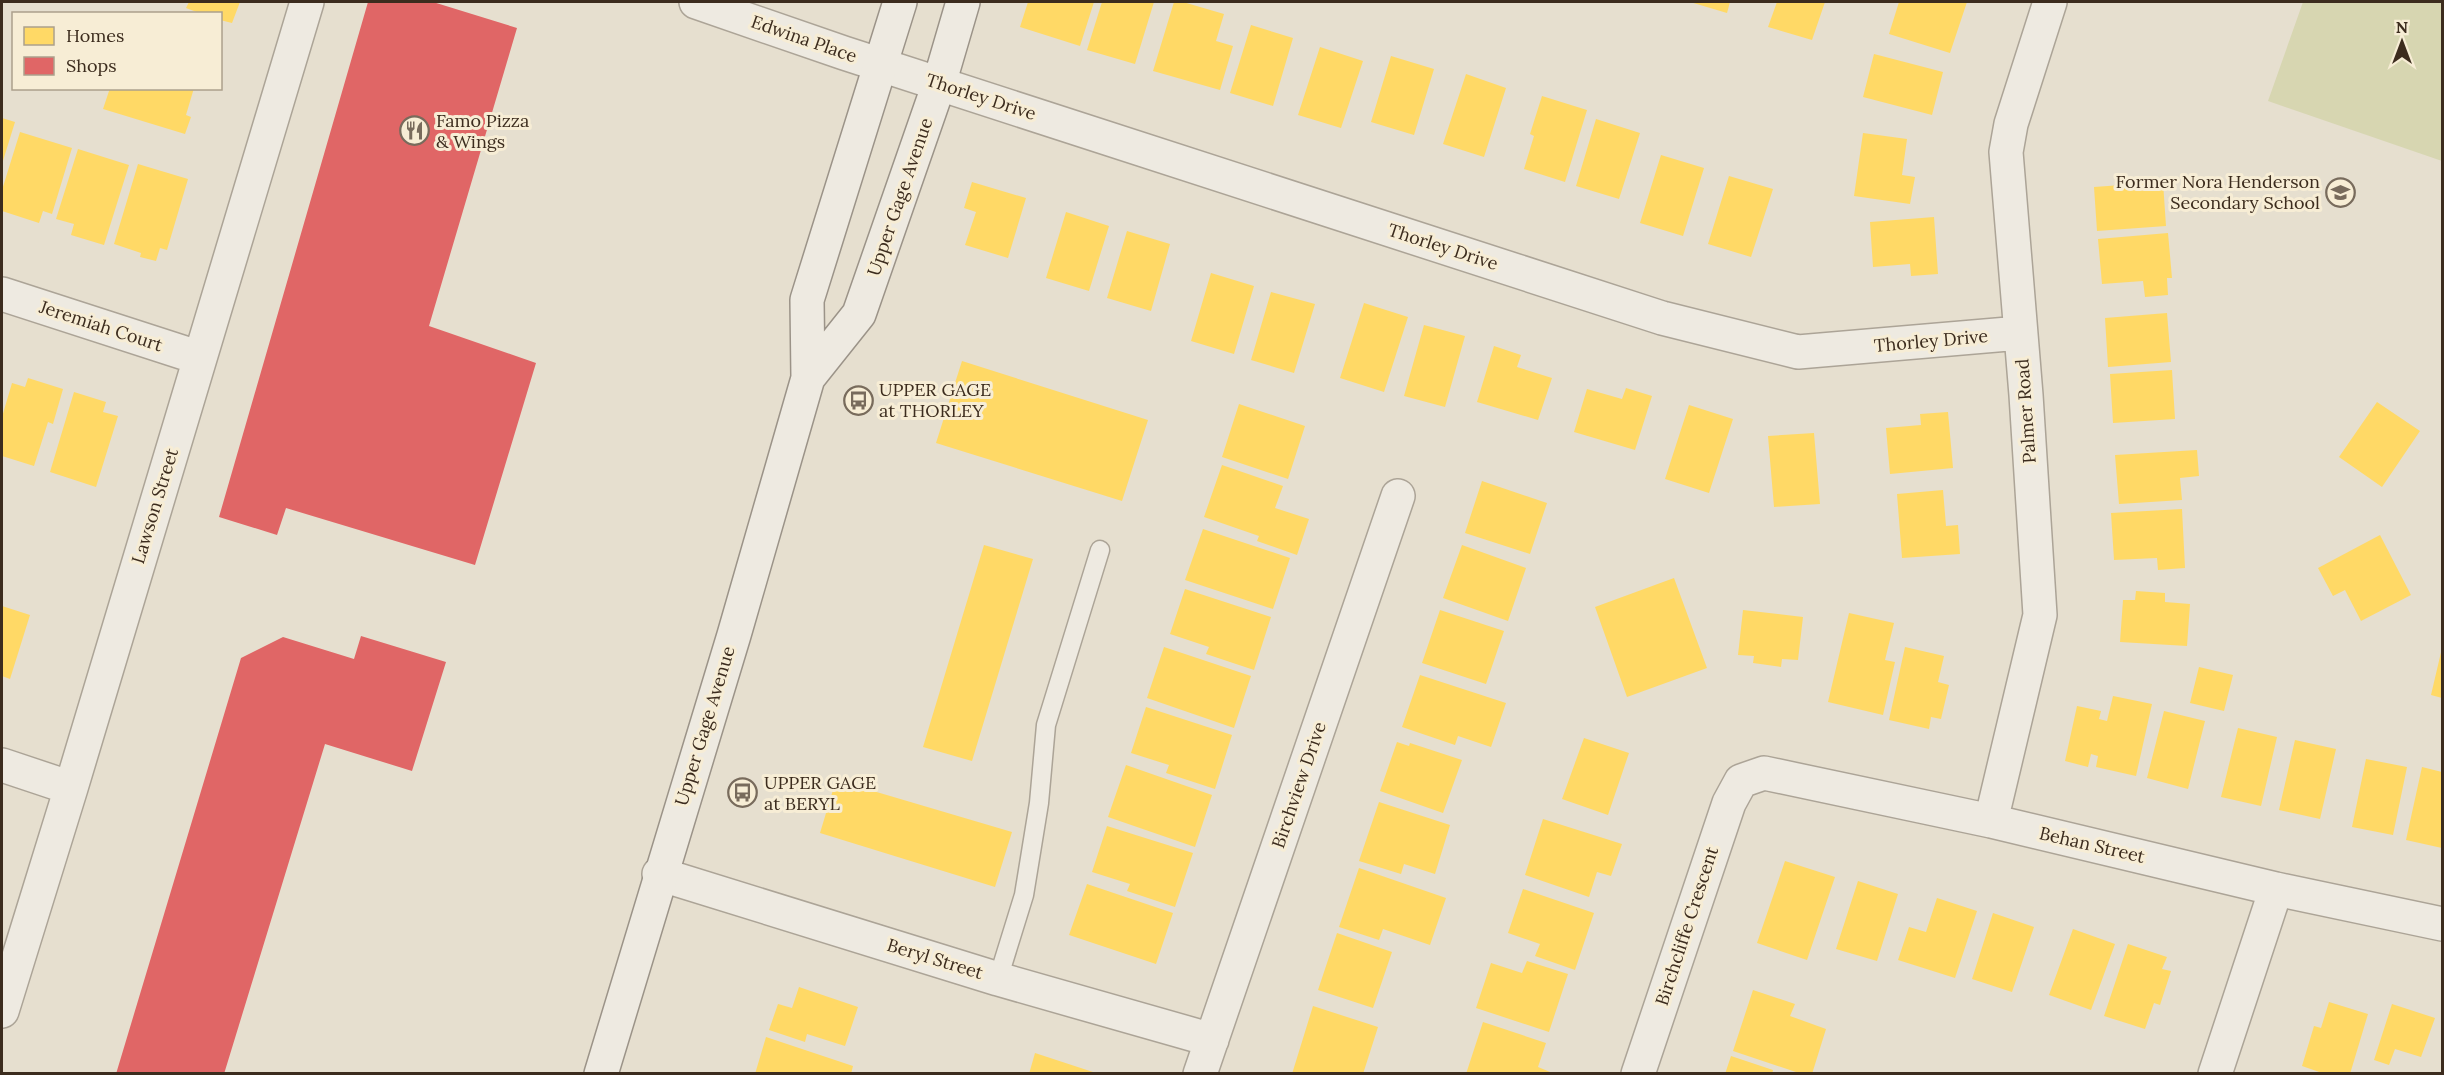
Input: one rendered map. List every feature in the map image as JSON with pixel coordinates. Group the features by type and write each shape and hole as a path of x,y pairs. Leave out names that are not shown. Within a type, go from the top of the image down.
{"street":[{"name":"Lawson Street","path":"2,1011 307,2"},
{"name":"Edwina Place","path":"696,2 879,64"},
{"name":"Upper Gage Avenue","path":"601,1074 659,874 734,635 808,378 807,300 900,2"},
{"name":"Upper Gage Avenue","path":"808,378 859,314 939,84 963,2"},
{"name":"Palmer Road","path":"1991,821 2040,615 2026,395 2006,152 2017,105 2050,2"},
{"name":"Thorley Drive","path":"879,64 1662,318 1798,352 2020,333"},
{"name":"Jeremiah Court","path":"2,294 200,358"},
{"name":"Birchview Drive","path":"1200,1074 1398,496"},
{"path":"2,765 71,788"},
{"name":"Behan Street","path":"1741,781 1764,773 1991,821 2276,889 2442,924"},
{"name":"Birchcliffe Crescent","path":"1638,1074 1728,803 1741,781"},
{"name":"Beryl Street","path":"659,874 998,979 1212,1040"},
{"path":"2215,1074 2276,889"}],"lane":[{"path":"998,979 1023,895 1039,803 1046,725 1100,550"}],"green space":[{"path":"2303,2 2442,2 2442,161 2268,101"}],"building: Homes":[{"path":"189,2 240,2 232,23 222,20 222,12 197,12 186,8"},
{"path":"1028,2 1094,2 1080,46 1020,27"},
{"path":"1102,2 1154,2 1135,64 1087,50"},
{"path":"1174,2 1183,2 1224,14 1216,41 1233,46 1220,90 1153,71"},
{"path":"1690,2 1730,2 1727,13"},
{"path":"1777,2 1825,2 1812,40 1768,27"},
{"path":"1899,2 1967,2 1950,53 1889,34"},
{"path":"1251,25 1293,38 1273,106 1230,93"},
{"path":"1320,47 1363,61 1341,128 1298,115"},
{"path":"1874,54 1943,72 1932,115 1863,97"},
{"path":"1391,56 1434,69 1414,135 1371,122"},
{"path":"1466,74 1506,88 1484,157 1443,144"},
{"path":"109,90 193,90 186,115 191,117 185,134 103,109"},
{"path":"1542,96 1587,110 1565,182 1524,169 1534,136 1530,134"},
{"path":"2,118 15,122 2,164"},
{"path":"1596,119 1640,133 1619,199 1576,186"},
{"path":"20,132 72,148 52,214 43,211 39,223 2,211 2,190"},
{"path":"1863,133 1907,139 1902,175 1915,177 1910,204 1854,196"},
{"path":"78,149 129,165 104,245 71,235 74,224 56,219"},
{"path":"1661,155 1704,168 1683,236 1640,223"},
{"path":"138,164 188,179 167,250 160,248 156,261 140,257 141,253 114,244"},
{"path":"1729,176 1773,189 1751,257 1708,244"},
{"path":"972,182 1026,198 1008,258 965,245 976,212 964,208"},
{"path":"2163,182 2166,226 2097,231 2094,187"},
{"path":"1066,212 1109,226 1089,291 1046,278"},
{"path":"1934,217 1938,274 1911,276 1910,264 1873,267 1870,222"},
{"path":"1127,231 1170,244 1151,311 1107,298"},
{"path":"2168,233 2172,278 2167,278 2168,295 2145,297 2143,281 2102,284 2098,239"},
{"path":"1211,273 1254,286 1234,354 1191,341"},
{"path":"1271,292 1315,304 1294,373 1251,360"},
{"path":"1364,303 1408,317 1384,392 1340,378"},
{"path":"2167,313 2171,362 2108,367 2105,318"},
{"path":"1424,325 1465,336 1445,407 1404,396"},
{"path":"1494,346 1521,355 1517,367 1552,378 1538,420 1477,402"},
{"path":"962,361 1148,420 1122,501 936,443"},
{"path":"2172,370 2175,419 2113,423 2110,374"},
{"path":"28,378 63,389 53,424 48,422 34,466 2,456 2,417 12,383 25,387"},
{"path":"1626,388 1652,396 1635,450 1574,432 1587,389 1622,399"},
{"path":"74,392 106,402 103,412 118,416 96,487 50,472"},
{"path":"2377,402 2420,431 2382,487 2339,457"},
{"path":"1239,404 1305,426 1288,479 1222,457"},
{"path":"1689,405 1733,419 1709,493 1665,479"},
{"path":"1948,412 1953,468 1890,474 1886,428 1921,425 1920,414"},
{"path":"1814,433 1820,504 1774,507 1768,436"},
{"path":"2197,450 2199,476 2180,478 2182,500 2119,504 2115,455"},
{"path":"1222,465 1283,486 1275,508 1309,519 1297,555 1257,541 1259,536 1204,517"},
{"path":"1482,481 1547,503 1530,554 1465,533"},
{"path":"1943,490 1946,526 1958,525 1960,554 1902,558 1897,494"},
{"path":"2182,509 2185,568 2158,570 2157,558 2114,560 2111,513"},
{"path":"1203,529 1290,558 1273,609 1185,580"},
{"path":"2380,535 2411,595 2361,621 2345,590 2333,596 2318,568"},
{"path":"984,545 1033,559 972,761 923,747"},
{"path":"1462,545 1526,568 1508,621 1443,598"},
{"path":"1674,578 1707,668 1627,697 1595,607"},
{"path":"1185,589 1271,617 1254,670 1206,654 1209,647 1170,634"},
{"path":"2136,591 2165,593 2165,602 2190,604 2187,646 2120,642 2123,600 2135,600"},
{"path":"2,606 30,615 10,679 2,676"},
{"path":"1440,610 1504,631 1486,684 1422,663"},
{"path":"1743,610 1803,617 1798,660 1782,659 1781,667 1753,663 1754,656 1738,655"},
{"path":"1849,613 1894,623 1885,660 1895,662 1883,715 1828,702"},
{"path":"1164,647 1251,676 1234,728 1147,698"},
{"path":"1905,647 1944,656 1938,682 1949,685 1941,719 1931,717 1929,729 1889,720"},
{"path":"2442,648 2442,698 2431,695"},
{"path":"2199,667 2233,675 2224,711 2190,703"},
{"path":"1420,675 1506,703 1491,747 1458,736 1455,745 1402,727"},
{"path":"2113,696 2152,704 2136,776 2096,767 2098,756 2091,754 2088,767 2065,761 2077,706 2101,711 2099,719 2107,721"},
{"path":"1146,707 1232,735 1215,789 1166,773 1169,765 1131,753"},
{"path":"2164,711 2205,721 2188,789 2147,778"},
{"path":"2238,728 2277,737 2261,806 2221,797"},
{"path":"1584,738 1629,753 1608,815 1562,799"},
{"path":"2295,740 2336,749 2320,819 2279,810"},
{"path":"1397,742 1409,746 1410,743 1462,760 1443,813 1380,791"},
{"path":"2366,759 2407,767 2393,835 2352,827"},
{"path":"1126,765 1212,795 1195,847 1108,817"},
{"path":"2422,767 2442,772 2442,848 2406,840"},
{"path":"836,780 1012,832 995,887 820,833"},
{"path":"1379,802 1450,825 1435,874 1404,864 1401,874 1359,861"},
{"path":"1543,819 1622,844 1611,876 1597,872 1589,897 1525,875"},
{"path":"1107,826 1193,853 1175,907 1127,891 1130,884 1092,872"},
{"path":"1785,861 1835,877 1807,960 1757,943"},
{"path":"1359,868 1446,898 1430,945 1383,929 1379,940 1339,927"},
{"path":"1858,881 1898,894 1877,961 1836,949"},
{"path":"1087,884 1173,913 1156,964 1069,935"},
{"path":"1523,889 1594,913 1575,970 1535,956 1540,944 1508,933"},
{"path":"1937,898 1977,911 1955,978 1898,960 1909,927 1926,932"},
{"path":"1993,913 2034,927 2012,992 1972,979"},
{"path":"2073,929 2115,944 2091,1010 2049,995"},
{"path":"1337,933 1392,952 1373,1008 1318,990"},
{"path":"2128,944 2167,957 2162,969 2171,971 2160,1005 2154,1003 2145,1029 2104,1016"},
{"path":"1527,961 1568,974 1549,1032 1476,1008 1491,963 1522,973"},
{"path":"799,987 858,1007 845,1046 807,1034 805,1042 769,1030 778,1004 792,1008"},
{"path":"1753,990 1795,1004 1790,1016 1826,1029 1812,1074 1802,1074 1733,1051"},
{"path":"2329,1002 2368,1014 2350,1074 2325,1074 2302,1066 2314,1026 2321,1028"},
{"path":"2392,1004 2435,1018 2421,1057 2395,1049 2389,1065 2374,1060"},
{"path":"1313,1006 1378,1027 1363,1074 1292,1074"},
{"path":"1483,1022 1546,1043 1538,1067 1555,1074 1466,1074"},
{"path":"766,1037 853,1066 851,1074 755,1074"},
{"path":"1035,1053 1096,1073 1096,1074 1029,1074"},
{"path":"1731,1056 1773,1070 1772,1074 1725,1074"}],"building: Shops":[{"path":"368,2 433,2 517,28 429,326 536,363 475,565 286,508 277,535 219,517"},
{"path":"361,636 446,662 412,771 325,744 224,1074 116,1074 241,658 283,637 354,659"}],"place":[{"name":"Famo Pizza & Wings","path":"415,131"},
{"name":"Former Nora Henderson Secondary School","path":"2341,192"},
{"name":"UPPER GAGE at THORLEY","path":"858,400"},
{"name":"UPPER GAGE at BERYL","path":"743,793"}]}
